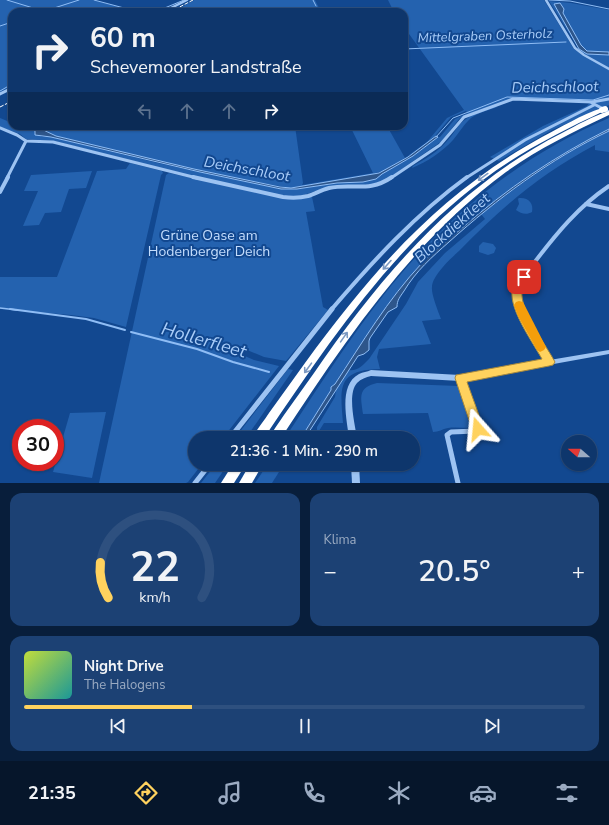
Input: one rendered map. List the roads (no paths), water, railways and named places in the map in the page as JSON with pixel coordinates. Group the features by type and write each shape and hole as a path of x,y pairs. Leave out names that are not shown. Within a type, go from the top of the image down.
{"highway":[{"path":"263,431 364,293 386,266 429,222 464,192 510,158 553,133 607,111"},
{"path":"279,431 372,298 417,246 472,195 523,158 607,111"},
{"path":"226,483 235,471"},
{"path":"244,483 252,471"}],"street":[{"path":"171,8 186,0"},
{"path":"546,0 575,48 584,55 609,69"},
{"path":"0,128 17,135 26,141 53,142 165,171 283,197 296,198 338,187 372,186 385,182 440,145 461,120 514,99 593,104 607,111"},
{"path":"235,431 286,365 360,277 421,215 459,184 510,148 550,125 593,104 609,99"},
{"path":"0,192 26,141"},
{"path":"549,362 523,316 517,300 517,290 523,278 548,244 570,219 609,186"},
{"path":"586,204 609,209"},
{"path":"352,431 349,392 351,385 360,377 371,373 460,378 609,352"},
{"path":"458,483 447,435 450,432 476,431 478,429 460,378"},
{"path":"195,483 204,471"},
{"path":"355,471 356,483"}],"waterway":[{"path":"7,0 33,8"},
{"path":"54,8 79,0"},
{"path":"94,0 124,8"},
{"path":"165,8 184,0"},
{"path":"313,0 316,6"},
{"path":"549,0 570,1 609,9"},
{"path":"0,26 8,23"},
{"name":"Mittelgraben Osterholz","path":"408,49 566,42"},
{"path":"0,91 8,86"},
{"name":"Deichschloot","path":"436,137 453,118 507,97 593,100 609,95"},
{"name":"Hollerfleet","path":"0,308 17,310"},
{"name":"Hollerfleet","path":"10,309 86,319 125,330"},
{"name":"Hollerfleet","path":"131,332 197,349 233,362 269,372"}],"railway":[{"path":"178,8 193,0"},
{"path":"0,107 8,103"}],"water label":[{"name":"Blockdiekfleet","path":"452,228"}],"park label":[{"name":"Grüne Oase am Hodenberger Deich","path":"209,244"}]}
